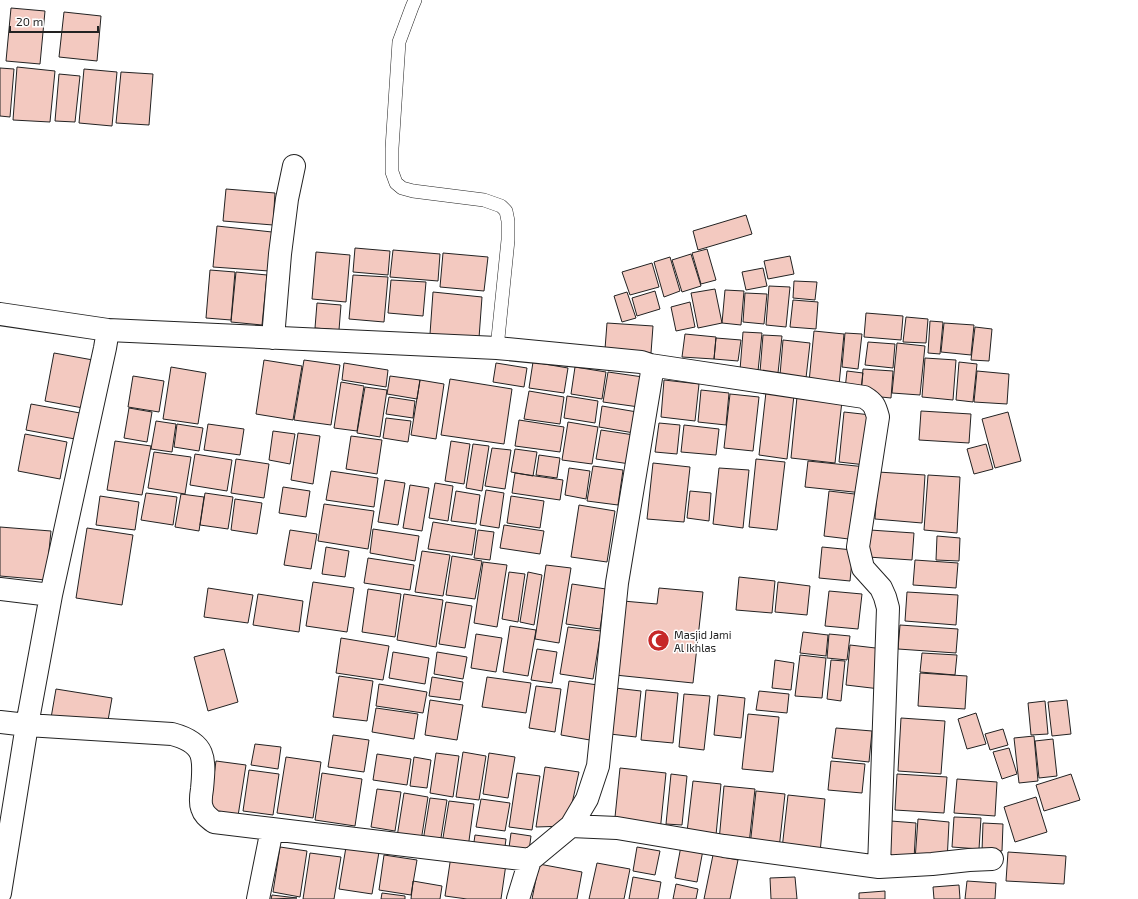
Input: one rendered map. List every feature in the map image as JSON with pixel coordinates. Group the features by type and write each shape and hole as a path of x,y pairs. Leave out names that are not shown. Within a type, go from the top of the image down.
{"street":[{"path":"273,338 281,246 287,199 294,166"},
{"path":"0,314 108,330 497,348 641,362 864,397 872,402 878,417 858,547 863,568 881,588 888,608 879,867"},
{"path":"0,893 27,725 51,595 108,330"},
{"path":"518,899 530,860 571,826 587,799 598,766 616,583 652,372 650,364"},
{"path":"0,589 51,595"},
{"path":"0,722 172,734 184,737 195,744 203,759 204,768 201,807 208,818 214,822 530,860"},
{"path":"571,826 617,828 724,846 879,867 992,859"},
{"path":"258,899 272,829"}],"lane":[{"path":"415,0 399,42 392,148 392,172 396,183 402,188 413,191 484,200 501,206 506,211 508,221 508,240 497,348"}],"building":[{"path":"11,8 45,11 40,64 6,61"},
{"path":"64,12 101,16 97,61 59,57"},
{"path":"17,67 55,71 50,122 13,120"},
{"path":"0,68 14,69 10,117 0,116"},
{"path":"84,69 117,72 112,126 79,123"},
{"path":"121,72 153,74 149,125 116,123"},
{"path":"59,74 80,76 75,122 55,121"},
{"path":"226,189 275,193 273,225 223,221"},
{"path":"746,215 752,234 698,250 693,231"},
{"path":"217,226 272,232 269,271 213,267"},
{"path":"355,248 390,251 388,275 353,272"},
{"path":"707,249 716,280 701,284 692,253"},
{"path":"393,250 440,254 438,281 390,277"},
{"path":"316,252 350,255 346,302 312,299"},
{"path":"443,253 488,257 484,291 440,287"},
{"path":"691,254 701,286 682,292 672,260"},
{"path":"790,256 794,274 768,279 764,261"},
{"path":"670,257 680,291 664,297 654,262"},
{"path":"652,263 659,287 630,295 622,272"},
{"path":"763,268 767,286 746,290 742,272"},
{"path":"210,270 235,272 231,320 206,318"},
{"path":"236,272 267,275 262,325 231,322"},
{"path":"353,275 388,277 384,322 349,319"},
{"path":"391,280 426,282 423,316 388,313"},
{"path":"794,281 817,282 815,300 793,298"},
{"path":"769,286 790,287 786,327 766,325"},
{"path":"715,289 722,323 698,328 691,293"},
{"path":"725,290 744,291 741,325 722,323"},
{"path":"655,291 660,309 637,316 632,298"},
{"path":"433,292 482,297 479,338 430,334"},
{"path":"627,292 636,318 622,322 614,296"},
{"path":"745,293 767,294 764,324 743,322"},
{"path":"793,300 818,302 816,329 790,327"},
{"path":"690,302 695,327 676,331 671,307"},
{"path":"317,303 341,305 339,330 315,328"},
{"path":"866,313 903,316 901,340 864,337"},
{"path":"906,317 928,319 926,343 903,342"},
{"path":"930,321 943,322 940,354 928,353"},
{"path":"607,323 653,326 651,353 605,349"},
{"path":"944,323 974,325 971,355 941,352"},
{"path":"975,327 992,329 989,361 971,360"},
{"path":"814,331 844,334 839,385 809,382"},
{"path":"743,332 762,333 758,371 740,370"},
{"path":"845,333 862,334 858,369 842,367"},
{"path":"685,334 716,337 714,359 682,357"},
{"path":"763,335 782,336 778,373 760,372"},
{"path":"716,338 741,340 738,361 714,359"},
{"path":"783,340 810,343 806,378 780,375"},
{"path":"868,342 895,344 893,368 865,365"},
{"path":"897,343 925,346 920,395 892,393"},
{"path":"54,353 93,360 83,408 45,401"},
{"path":"925,358 956,360 953,400 922,397"},
{"path":"264,360 302,366 293,420 256,414"},
{"path":"304,360 340,365 331,425 294,420"},
{"path":"533,362 568,368 564,393 529,388"},
{"path":"959,362 977,364 973,402 956,400"},
{"path":"344,363 388,370 386,387 342,380"},
{"path":"496,363 527,368 524,387 493,382"},
{"path":"171,367 206,373 198,424 163,419"},
{"path":"575,367 606,372 602,399 571,394"},
{"path":"863,369 893,371 891,398 861,395"},
{"path":"847,371 863,373 861,390 845,389"},
{"path":"977,371 1009,374 1007,404 974,402"},
{"path":"608,372 643,377 639,407 603,402"},
{"path":"133,376 164,381 159,412 128,407"},
{"path":"390,376 420,380 417,399 387,394"},
{"path":"450,379 512,389 504,444 441,435"},
{"path":"420,380 444,384 436,439 411,435"},
{"path":"664,380 699,384 695,421 661,417"},
{"path":"341,382 364,386 357,431 334,428"},
{"path":"365,387 387,390 380,437 357,433"},
{"path":"701,390 729,393 726,425 698,422"},
{"path":"529,391 564,397 560,424 524,419"},
{"path":"766,392 794,395 787,459 759,455"},
{"path":"730,394 759,397 753,451 724,448"},
{"path":"567,396 598,401 595,423 564,418"},
{"path":"389,397 415,401 413,418 386,414"},
{"path":"797,397 842,401 835,463 791,458"},
{"path":"31,404 80,413 75,439 26,430"},
{"path":"602,406 637,412 634,433 599,427"},
{"path":"129,408 152,412 147,442 124,438"},
{"path":"921,411 971,414 969,443 919,440"},
{"path":"844,412 871,415 866,465 839,462"},
{"path":"1008,412 1021,461 995,468 982,419"},
{"path":"386,418 411,421 408,442 383,438"},
{"path":"519,420 564,427 560,452 515,446"},
{"path":"156,421 176,424 172,452 151,449"},
{"path":"568,422 598,427 592,464 562,460"},
{"path":"659,423 680,425 677,454 655,452"},
{"path":"177,424 203,428 199,451 174,447"},
{"path":"208,424 244,429 240,455 204,450"},
{"path":"684,425 719,429 716,455 681,452"},
{"path":"601,430 634,435 630,464 596,459"},
{"path":"273,431 295,434 290,464 269,460"},
{"path":"298,433 320,436 313,484 291,480"},
{"path":"25,434 67,442 60,479 18,471"},
{"path":"351,436 382,440 377,474 346,469"},
{"path":"115,441 151,446 142,495 107,490"},
{"path":"451,441 470,444 464,484 445,481"},
{"path":"473,444 489,446 482,491 466,488"},
{"path":"986,444 993,469 974,474 967,449"},
{"path":"492,448 511,450 505,489 485,486"},
{"path":"515,449 537,452 533,476 511,472"},
{"path":"154,452 191,457 185,494 148,488"},
{"path":"195,454 232,460 227,491 190,485"},
{"path":"539,455 560,458 557,478 536,475"},
{"path":"236,459 269,464 264,498 231,493"},
{"path":"756,459 785,462 777,530 749,527"},
{"path":"808,461 866,467 863,493 805,487"},
{"path":"653,463 690,467 684,522 647,519"},
{"path":"593,466 623,470 618,505 587,501"},
{"path":"569,468 590,471 586,499 565,495"},
{"path":"719,468 749,470 743,528 713,524"},
{"path":"331,471 378,478 374,507 326,500"},
{"path":"878,472 925,475 922,523 875,519"},
{"path":"515,473 563,480 560,500 512,493"},
{"path":"928,475 960,477 957,533 924,530"},
{"path":"385,480 405,483 398,525 378,522"},
{"path":"435,483 453,486 448,521 429,518"},
{"path":"410,485 429,488 422,531 403,528"},
{"path":"283,487 310,491 306,517 279,513"},
{"path":"486,490 504,493 499,528 480,525"},
{"path":"456,491 480,495 476,524 451,521"},
{"path":"690,491 711,493 709,521 687,518"},
{"path":"829,491 863,495 857,540 824,536"},
{"path":"146,493 177,497 173,525 141,520"},
{"path":"205,493 233,497 228,529 200,525"},
{"path":"181,494 204,497 199,531 175,527"},
{"path":"100,496 139,502 135,530 96,525"},
{"path":"511,496 544,501 540,528 507,523"},
{"path":"235,499 262,503 257,534 231,530"},
{"path":"324,504 374,511 368,549 318,541"},
{"path":"579,505 615,511 607,562 571,557"},
{"path":"433,522 476,529 472,555 428,549"},
{"path":"504,525 544,531 540,554 500,548"},
{"path":"0,527 51,531 46,580 0,576"},
{"path":"87,528 133,535 122,605 76,598"},
{"path":"373,529 419,536 415,561 370,553"},
{"path":"290,530 317,534 311,569 284,565"},
{"path":"478,530 494,532 490,560 474,558"},
{"path":"870,530 914,533 912,560 868,557"},
{"path":"937,536 960,538 959,561 936,560"},
{"path":"326,547 349,551 345,577 322,574"},
{"path":"822,547 853,550 850,581 819,578"},
{"path":"422,551 450,555 443,596 415,592"},
{"path":"452,556 482,561 475,599 446,595"},
{"path":"368,558 414,565 410,590 364,583"},
{"path":"915,560 958,563 956,588 913,585"},
{"path":"483,562 507,565 497,627 474,623"},
{"path":"546,565 571,568 559,643 535,639"},
{"path":"509,572 525,574 518,622 502,619"},
{"path":"528,572 542,575 534,625 520,622"},
{"path":"739,577 775,581 772,613 736,610"},
{"path":"313,582 354,588 347,632 306,626"},
{"path":"778,582 810,586 807,615 775,612"},
{"path":"572,584 606,589 600,629 566,624"},
{"path":"208,588 253,595 248,623 204,617"},
{"name":"Masjid Jami Al Ikhlas","path":"659,588 703,592 693,683 615,675 623,601 657,604"},
{"path":"368,589 401,594 395,637 362,632"},
{"path":"829,591 862,594 858,629 825,626"},
{"path":"907,592 958,595 956,625 905,621"},
{"path":"258,594 303,601 299,632 253,625"},
{"path":"404,594 443,600 436,647 397,640"},
{"path":"446,602 472,606 465,648 439,644"},
{"path":"900,625 958,629 956,653 898,649"},
{"path":"510,626 536,630 528,676 503,672"},
{"path":"568,627 601,631 593,679 560,674"},
{"path":"803,632 828,635 826,656 800,653"},
{"path":"476,634 502,638 496,672 471,668"},
{"path":"829,634 850,636 847,660 827,658"},
{"path":"341,638 389,646 383,680 336,673"},
{"path":"850,645 884,649 880,689 846,685"},
{"path":"224,649 238,702 208,711 194,657"},
{"path":"537,649 557,652 552,683 531,680"},
{"path":"393,652 429,658 425,684 389,678"},
{"path":"437,652 467,657 463,679 434,674"},
{"path":"922,653 957,655 955,675 920,672"},
{"path":"800,655 826,658 822,698 795,696"},
{"path":"775,660 794,663 791,690 772,688"},
{"path":"831,660 845,661 841,701 827,699"},
{"path":"920,673 967,676 965,709 918,706"},
{"path":"339,676 373,681 367,721 333,717"},
{"path":"432,677 463,682 460,700 429,696"},
{"path":"487,677 531,683 526,713 482,707"},
{"path":"569,681 598,685 590,740 561,735"},
{"path":"379,684 427,692 423,713 376,706"},
{"path":"536,686 561,689 555,732 529,728"},
{"path":"615,688 641,691 636,737 610,734"},
{"path":"56,689 112,698 107,726 51,718"},
{"path":"646,690 678,693 673,743 641,740"},
{"path":"759,691 789,694 787,713 756,710"},
{"path":"684,694 710,696 704,750 679,747"},
{"path":"718,695 745,698 741,738 714,735"},
{"path":"430,700 463,705 457,740 425,735"},
{"path":"1067,700 1071,734 1052,736 1048,702"},
{"path":"1045,701 1048,734 1031,735 1028,703"},
{"path":"376,708 418,714 414,739 372,732"},
{"path":"976,713 986,744 967,749 958,719"},
{"path":"748,714 779,717 773,772 742,769"},
{"path":"901,718 945,721 941,774 898,771"},
{"path":"836,728 872,731 869,762 832,758"},
{"path":"1003,729 1008,745 990,750 985,734"},
{"path":"333,735 369,740 364,772 328,767"},
{"path":"1034,736 1038,781 1019,783 1014,738"},
{"path":"1053,739 1057,776 1039,778 1035,741"},
{"path":"255,744 281,747 278,769 251,765"},
{"path":"1009,748 1017,774 1002,779 993,752"},
{"path":"463,752 486,756 479,800 456,797"},
{"path":"436,753 459,756 453,797 430,793"},
{"path":"489,753 515,757 508,798 483,794"},
{"path":"377,754 411,759 407,785 373,780"},
{"path":"286,757 321,762 313,818 277,813"},
{"path":"414,757 431,760 427,788 410,786"},
{"path":"216,761 246,765 238,816 209,812"},
{"path":"831,761 865,764 862,793 828,790"},
{"path":"545,767 579,772 567,826 536,827"},
{"path":"620,768 666,773 660,832 614,827"},
{"path":"249,770 279,774 273,815 243,811"},
{"path":"322,773 362,779 355,826 315,820"},
{"path":"517,773 540,776 532,830 509,827"},
{"path":"671,774 687,776 682,825 666,824"},
{"path":"897,774 947,777 944,813 895,810"},
{"path":"1071,774 1080,800 1044,811 1036,785"},
{"path":"957,779 997,782 995,816 954,813"},
{"path":"693,781 721,784 716,835 687,832"},
{"path":"724,786 755,789 749,844 719,841"},
{"path":"377,789 401,792 395,831 371,827"},
{"path":"756,791 785,794 779,849 750,846"},
{"path":"404,793 428,797 421,841 397,837"},
{"path":"788,795 825,799 820,853 782,849"},
{"path":"1036,797 1047,832 1015,842 1004,807"},
{"path":"430,798 447,800 440,844 423,841"},
{"path":"481,799 510,803 505,831 476,827"},
{"path":"449,801 474,804 468,848 442,844"},
{"path":"954,817 981,818 979,849 952,847"},
{"path":"918,819 949,822 947,862 915,860"},
{"path":"891,821 916,823 914,859 889,858"},
{"path":"983,823 1003,824 1002,851 982,851"},
{"path":"511,833 531,836 528,858 508,855"},
{"path":"475,835 506,839 504,854 473,849"},
{"path":"681,846 703,850 697,882 675,878"},
{"path":"280,847 307,851 300,897 273,892"},
{"path":"346,847 379,852 372,894 339,889"},
{"path":"637,847 660,851 655,875 633,871"},
{"path":"1008,852 1066,856 1064,884 1006,881"},
{"path":"310,853 341,857 334,899 303,899"},
{"path":"384,855 417,860 411,895 379,890"},
{"path":"713,855 738,860 730,899 704,899"},
{"path":"451,856 506,864 501,899 467,899 445,896"},
{"path":"597,863 630,869 624,899 589,899"},
{"path":"539,864 582,872 577,899 532,899"},
{"path":"633,877 661,882 658,899 629,899"},
{"path":"795,877 797,899 771,899 770,878"},
{"path":"413,881 442,886 440,899 411,899"},
{"path":"967,881 996,883 995,899 965,899"},
{"path":"676,884 698,889 696,899 673,899"},
{"path":"959,885 960,899 934,899 933,887"},
{"path":"885,891 885,899 859,899 859,893"},
{"path":"382,893 405,896 405,899 381,899"},
{"path":"272,895 297,898 271,899"}],"place":[{"name":"Masjid Jami Al Ikhlas","path":"658,640"}]}
